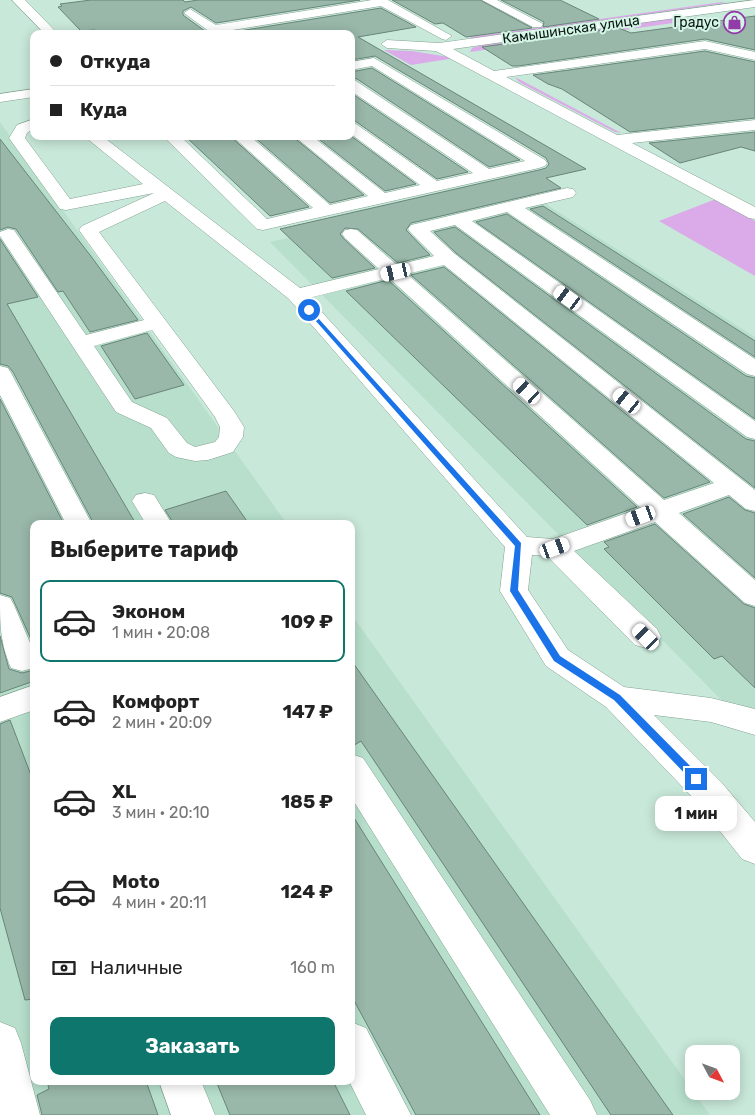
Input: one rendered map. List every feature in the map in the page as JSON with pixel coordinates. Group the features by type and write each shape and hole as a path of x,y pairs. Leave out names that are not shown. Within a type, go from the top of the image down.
{"street":[{"path":"18,0 48,30"},
{"path":"488,0 537,24"},
{"name":"Камышинская улица","path":"442,42 460,34 659,5 708,0"},
{"path":"279,18 211,17 190,13 214,29 380,1 492,76 755,214"},
{"name":"Камышинская улица","path":"383,45 442,42 752,2"},
{"path":"264,7 279,18"},
{"path":"423,14 460,34"},
{"path":"492,76 705,45 755,56"},
{"path":"639,54 676,63"},
{"path":"175,140 263,226 539,163 374,62 355,65"},
{"path":"355,87 487,175"},
{"path":"0,98 30,94"},
{"path":"364,111 444,104"},
{"path":"9,127 30,124"},
{"path":"30,124 18,132 17,138 66,205 161,190"},
{"path":"615,140 755,125"},
{"path":"355,130 434,187"},
{"path":"97,140 296,295 519,545 555,548 732,485"},
{"path":"245,140 327,211"},
{"path":"307,140 382,199"},
{"path":"4,227 124,407 158,423 178,448 185,452 202,453 216,451 224,447 232,437 232,427 226,416 88,230 161,190"},
{"path":"567,193 417,229 448,258 755,503"},
{"path":"510,206 755,369"},
{"path":"458,219 755,432"},
{"path":"351,234 396,272 755,596"},
{"path":"296,295 448,258"},
{"path":"82,342 156,323"},
{"path":"0,373 77,520"},
{"path":"145,501 157,520"},
{"path":"519,545 514,591 557,658 617,698 709,792 755,848"},
{"path":"555,548 646,637"},
{"path":"0,604 22,660"},
{"path":"617,698 711,710 755,722"},
{"path":"355,774 575,1115"},
{"path":"0,1043 18,1115"},
{"path":"355,1050 389,1115"},
{"path":"182,1085 193,1115"}],"shaded area":[{"path":"725,3 472,39 470,37"},
{"path":"679,17 708,18 470,52 472,48 483,45"},
{"path":"384,50 412,51 455,58 411,65"},
{"path":"515,77 621,133 615,132 519,82"},
{"path":"0,122 284,520 30,520 30,1085 355,1085 355,620 685,1080 685,1100 699,1100 710,1115 0,1115"},
{"path":"519,187 755,337 755,734 270,242"},
{"path":"716,199 755,221 755,276 659,221"}],"building":[{"path":"91,0 183,0 185,2 198,0 360,0 216,23 191,7 183,11 183,15 204,30 80,30 58,7 62,6 60,4"},
{"path":"392,0 480,0 532,28 466,37 443,23 435,24"},
{"path":"501,0 560,0 599,19 543,27 544,22"},
{"path":"381,8 416,27 358,37 586,169 546,178 561,188 411,223 406,230 430,255 398,263 358,229 345,228 340,234 375,268 332,278 280,229 539,170 546,168 549,164 546,158 375,56 355,59 355,30 246,30"},
{"path":"755,16 755,50 705,39 512,66 482,47 619,28 631,33"},
{"path":"705,51 755,62 755,118 630,132 562,89 548,84 533,75"},
{"path":"372,68 520,160 489,167 355,79 355,71"},
{"path":"355,96 468,172 437,179 355,121"},
{"path":"755,132 755,151 741,147 680,163 649,143"},
{"path":"0,139 138,320 90,332 63,291 58,292 16,229 8,227 0,230"},
{"path":"355,139 416,184 385,191 320,140"},
{"path":"189,140 234,140 309,207 270,216"},
{"path":"258,140 297,140 364,195 330,203"},
{"path":"543,206 755,341 755,357 530,209"},
{"path":"507,214 746,376 755,378 755,419 476,222"},
{"path":"455,227 746,439 755,441 755,488 456,253 434,232"},
{"path":"0,239 38,297 7,304 134,520 92,520 13,372 8,366 0,364"},
{"path":"444,267 710,482 664,498 411,275"},
{"path":"388,280 637,507 587,525 346,291"},
{"path":"147,333 184,385 135,399 101,346"},
{"path":"0,399 62,520 30,520 30,637 12,597 0,593"},
{"path":"226,491 246,520 171,520 165,510"},
{"path":"729,497 745,510 755,513 755,578 683,514"},
{"path":"655,524 744,604 755,608 755,688 722,656 714,659 604,549 609,547 604,542"},
{"path":"0,636 9,669 22,673 30,671 30,682 0,693"},
{"path":"355,666 673,1115 611,1115 361,741 355,745"},
{"path":"10,720 30,772 30,999 25,1000 0,908 0,724"},
{"path":"355,819 540,1115 416,1115 355,1002"},
{"path":"48,1085 147,1085 158,1115 42,1115 37,1095 49,1089"},
{"path":"218,1085 335,1085 350,1115 230,1115"}],"place":[{"name":"Градус","path":"735,22"}],"route":[{"path":"309,310 519,545 514,591 557,658 617,698 696,779"}]}
